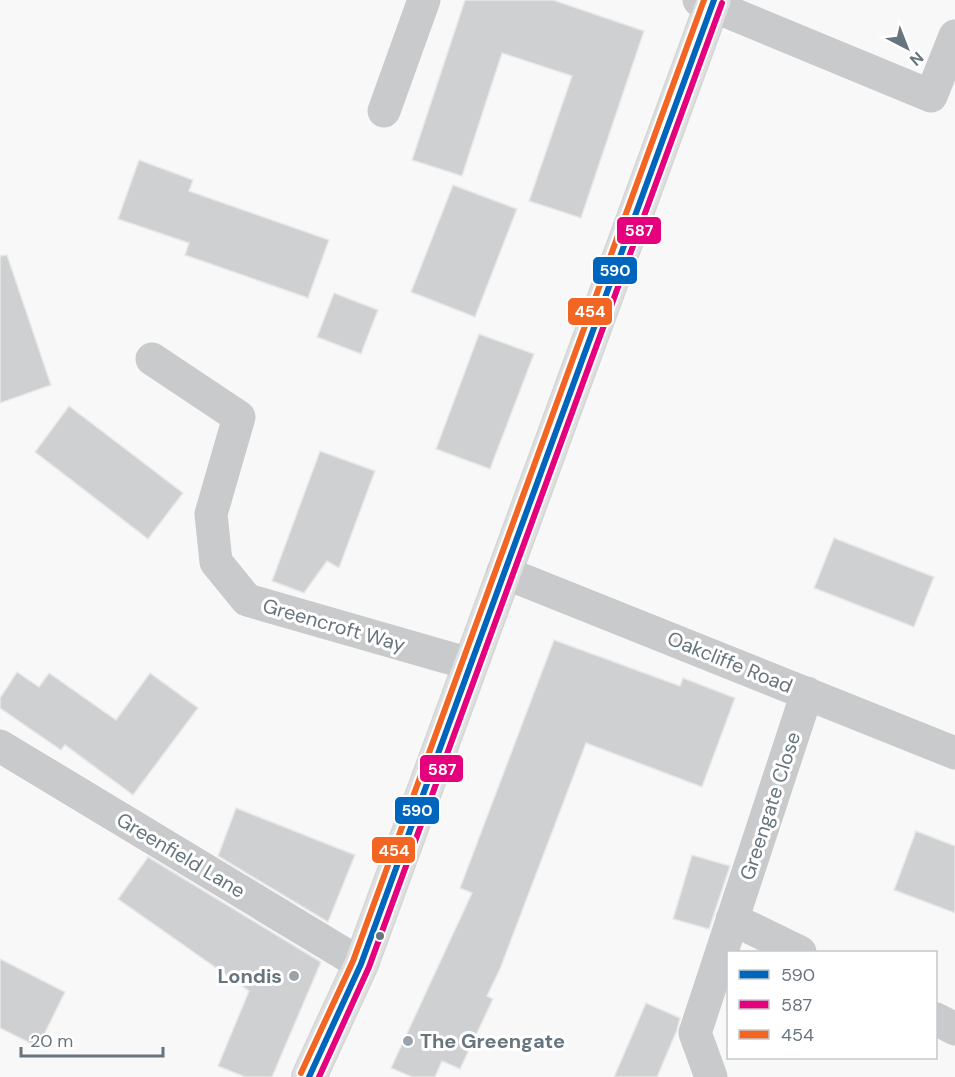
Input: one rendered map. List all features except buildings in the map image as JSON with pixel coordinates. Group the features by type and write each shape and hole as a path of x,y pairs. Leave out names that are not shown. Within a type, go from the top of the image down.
{"highway":[{"path":"309,1077 361,964 709,2"}],"street":[{"path":"384,111 424,0"},
{"path":"709,2 931,96 955,36"},
{"name":"Greencroft Way","path":"152,359 238,417 211,514 216,562 246,600 470,664"},
{"name":"Oakcliffe Road","path":"503,572 955,753"},
{"name":"Greengate Close","path":"711,1077 695,1033 807,693"},
{"name":"Greenfield Lane","path":"0,746 361,964"},
{"path":"732,919 798,951"},
{"path":"937,1020 955,1029"}],"transit line":[{"name":"454","path":"301,1073 353,961 704,0"},
{"name":"590","path":"309,1077 361,964 714,0"},
{"name":"587","path":"319,1077 369,967 722,3"}],"place":[{"name":"Londis","path":"294,976"},
{"name":"The Greengate","path":"408,1041"}]}
